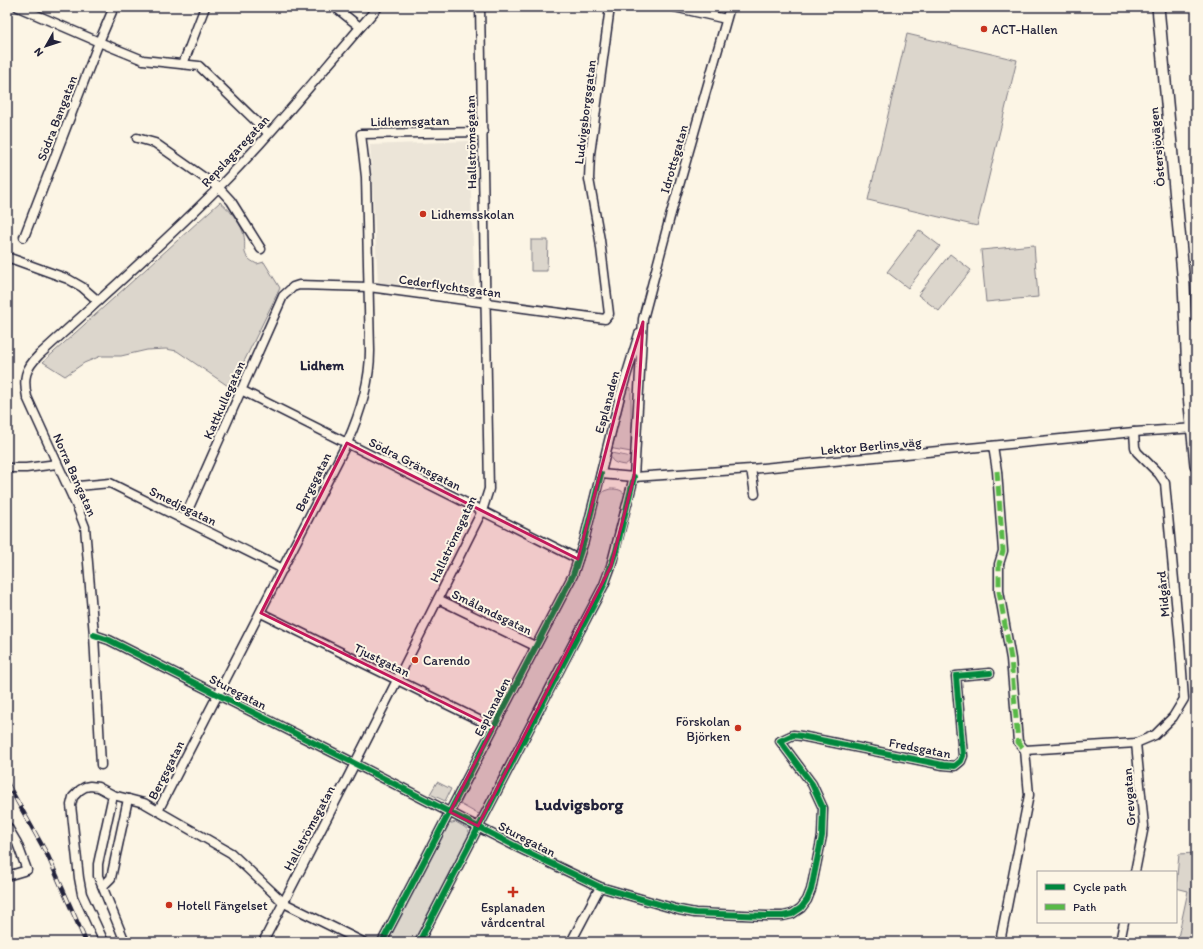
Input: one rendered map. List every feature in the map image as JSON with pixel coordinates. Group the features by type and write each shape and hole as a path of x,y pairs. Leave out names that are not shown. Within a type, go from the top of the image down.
{"main road":[{"name":"Östersjövägen","path":"1158,7 1184,284 1189,395 1194,428 1196,465"},
{"name":"Östersjövägen","path":"1184,284 1196,352"}],"street":[{"path":"18,7 143,60 199,66 268,133"},
{"name":"Södra Bangatan","path":"24,237 99,42 114,7"},
{"path":"183,64 205,7"},
{"path":"335,7 360,28"},
{"name":"Repslagaregatan","path":"98,301 160,245 218,188 378,7"},
{"name":"Hallströmsgatan","path":"263,942 356,764 396,680 482,511 489,488 480,7"},
{"name":"Ludvigsborgsgatan","path":"609,314 603,263 589,179 590,154 610,7"},
{"path":"674,7 726,19"},
{"name":"Idrottsgatan","path":"643,321 670,217 730,7"},
{"name":"Lidhemsgatan","path":"361,134 483,132"},
{"name":"Bergsgatan","path":"158,811 347,443 362,406 370,368 366,177 361,134"},
{"path":"136,138 155,143 218,188 231,201 261,250"},
{"path":"7,257 68,279 82,287 98,301"},
{"name":"Cederflychtsgatan","path":"288,291 299,285 369,287 605,319 609,314"},
{"name":"Kattkullegatan","path":"184,519 281,302 288,291"},
{"name":"Norra Bangatan","path":"98,301 32,362 27,371 25,380 27,397 85,527 94,635 101,765"},
{"name":"Esplanaden","path":"382,942 572,575 578,560 620,396 643,321"},
{"name":"Esplanaden","path":"419,942 604,585 616,551 634,477 643,321"},
{"name":"Södra Gränsgatan","path":"241,390 578,560"},
{"name":"Lektor Berlins väg","path":"601,474 634,477 751,469 1134,432 1194,428"},
{"name":"Midgård","path":"1134,432 1135,447 1137,452 1159,474 1165,484 1184,699 1173,717 1155,735 1136,742"},
{"path":"993,446 1003,551 999,564 999,591 1011,659 1018,742 1025,750 1029,796 1000,942"},
{"path":"7,468 26,468 57,464"},
{"path":"751,469 754,494"},
{"name":"Smedjegatan","path":"68,487 110,483 283,569"},
{"name":"Smålandsgatan","path":"438,599 535,646"},
{"name":"Tjustgatan","path":"261,612 493,727"},
{"name":"Sturegatan","path":"94,635 109,640 519,848 600,887 678,910 695,913 783,916 792,914 801,908 807,900 811,890 822,836 823,808 812,784 780,741"},
{"name":"Fredsgatan","path":"780,741 793,735 801,736 943,765 955,766 961,761 963,756 956,676 990,673"},
{"path":"1025,750 1136,742"},
{"name":"Grevgatan","path":"1135,871 1144,826 1136,742"},
{"path":"104,942 82,894 71,805 73,797 80,790 90,786 144,803 158,811 231,853 284,903 363,942"},
{"path":"113,794 98,864 98,876 125,942"},
{"path":"103,886 111,878 128,799"},
{"path":"7,826 17,844 27,870 7,876"},
{"path":"571,942 600,887"},
{"path":"1120,942 1124,923"}],"highlighted area":[{"path":"643,322 634,477 611,566 478,826 450,812 493,727 261,613 347,443 578,559 620,396"}],"shaded area":[{"path":"907,34 1017,60 977,226 868,200"},
{"name":"Lidhemsskolan","path":"469,141 475,296 378,283 370,145"},
{"path":"220,202 227,208 239,224 243,232 245,251 248,257 251,261 257,264 264,262 280,288 231,388 177,351 166,349 147,350 121,356 101,356 84,363 65,376 43,362"},
{"path":"919,230 940,246 908,288 887,272"},
{"path":"531,240 548,240 547,271 531,271"},
{"path":"1034,245 1038,297 986,302 981,250"},
{"path":"950,254 971,270 939,311 918,295"},
{"path":"630,387 631,452 612,448 627,388"},
{"path":"611,453 631,457 630,461 625,465 617,463 611,459"},
{"path":"610,489 619,490 626,496 611,555 602,579 480,814 476,813 460,804 581,565 600,496 604,491"},
{"path":"437,782 451,789 445,801 430,794"},
{"path":"456,822 467,829 470,835 415,942 390,942 388,940 448,824"},
{"path":"1195,853 1196,942 1177,942 1188,891 1177,888 1179,854"}],"railway":[{"path":"7,783 48,856 86,942"}],"marked path":[{"path":"997,471 1003,551 999,564 999,591 1011,659 1018,742 1025,750"}],"cycle path":[{"path":"382,942 573,575 584,541 601,474"},
{"path":"419,942 604,585 616,551 634,477"},
{"path":"94,635 109,640 519,848 600,887 679,910 695,913 783,916 792,914 801,908 807,900 811,890 822,836 823,808 812,784 780,741 793,735 801,736 943,765 955,766 961,761 963,756 956,676 990,673"}],"place":[{"name":"ACT-Hallen","path":"984,29"},
{"name":"Lidhemsskolan","path":"423,214"},
{"name":"Carendo","path":"415,660"},
{"name":"Förskolan Björken","path":"738,728"},
{"name":"Esplanaden vårdcentral","path":"513,892"},
{"name":"Hotell Fängelset","path":"169,905"}],"district":[{"name":"Lidhem","path":"322,365"},
{"name":"Ludvigsborg","path":"579,804"}]}
